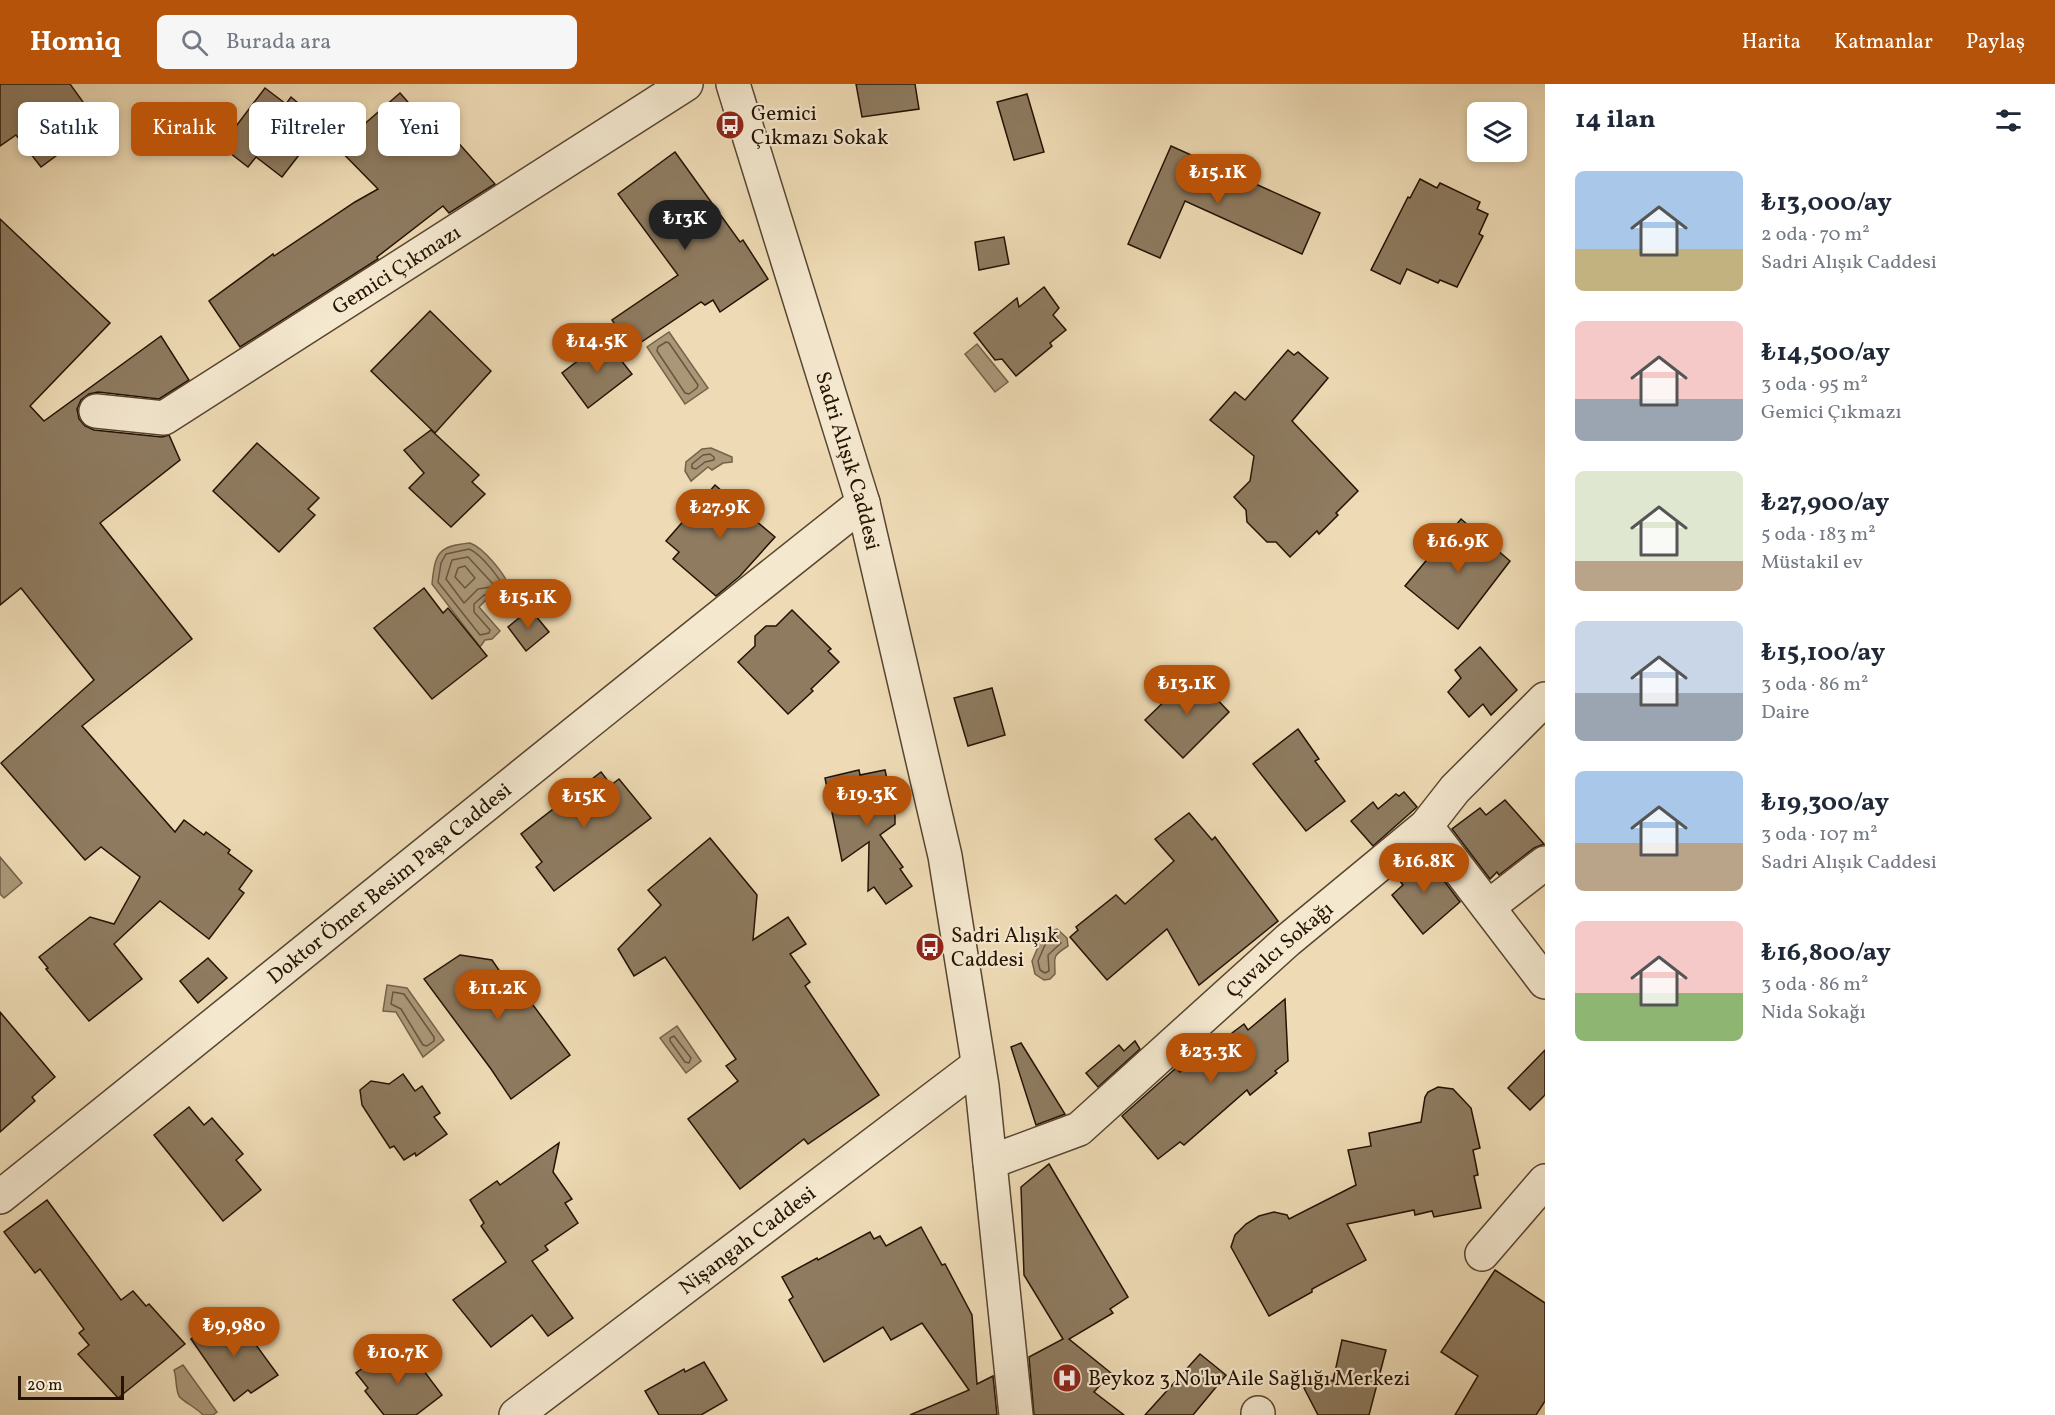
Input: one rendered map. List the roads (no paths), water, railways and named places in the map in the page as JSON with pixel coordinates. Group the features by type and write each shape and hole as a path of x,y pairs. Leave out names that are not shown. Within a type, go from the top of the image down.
{"street":[{"name":"Gemici Çıkmazı","path":"96,411 164,418 686,84"},
{"name":"Sadri Alışık Caddesi","path":"733,84 863,503 945,856 978,1065 1016,1415"},
{"name":"Doktor Ömer Besim Paşa Caddesi","path":"0,1197 325,937 661,662 863,503"},
{"name":"Çuvalcı Sokağı","path":"990,1162 1079,1129 1288,940 1426,826 1455,789 1545,699"},
{"path":"1426,826 1545,981"},
{"path":"1488,907 1545,863"},
{"name":"Nişangah Caddesi","path":"516,1415 978,1065"},
{"path":"1482,1254 1545,1182"}],"water":[{"path":"669,332 708,388 685,404 647,347"},
{"path":"977,344 1008,382 995,392 965,354"},
{"path":"711,448 732,457 732,462 723,463 712,470 708,467 691,481 685,471 686,462 702,449"},
{"path":"470,543 482,550 494,563 511,591 507,600 498,605 486,600 479,607 500,631 492,639 485,640 480,647 432,584 435,565 440,553 451,546"},
{"path":"0,857 22,883 4,898 0,894"},
{"path":"1057,929 1067,938 1068,946 1055,957 1055,974 1050,979 1044,980 1035,974 1032,961 1044,933"},
{"path":"387,985 407,988 444,1040 423,1057 396,1012 383,1011"},
{"path":"677,1026 701,1061 686,1073 660,1038"},
{"path":"183,1365 217,1412 213,1415 203,1415 179,1396 174,1370"}],"place":[{"name":"Gemici Çıkmazı Sokak","path":"730,125"},
{"name":"Sadri Alışık Caddesi","path":"930,947"},
{"name":"Beykoz 3 No'lu Aile Sağlığı Merkezi","path":"1067,1378"}]}
